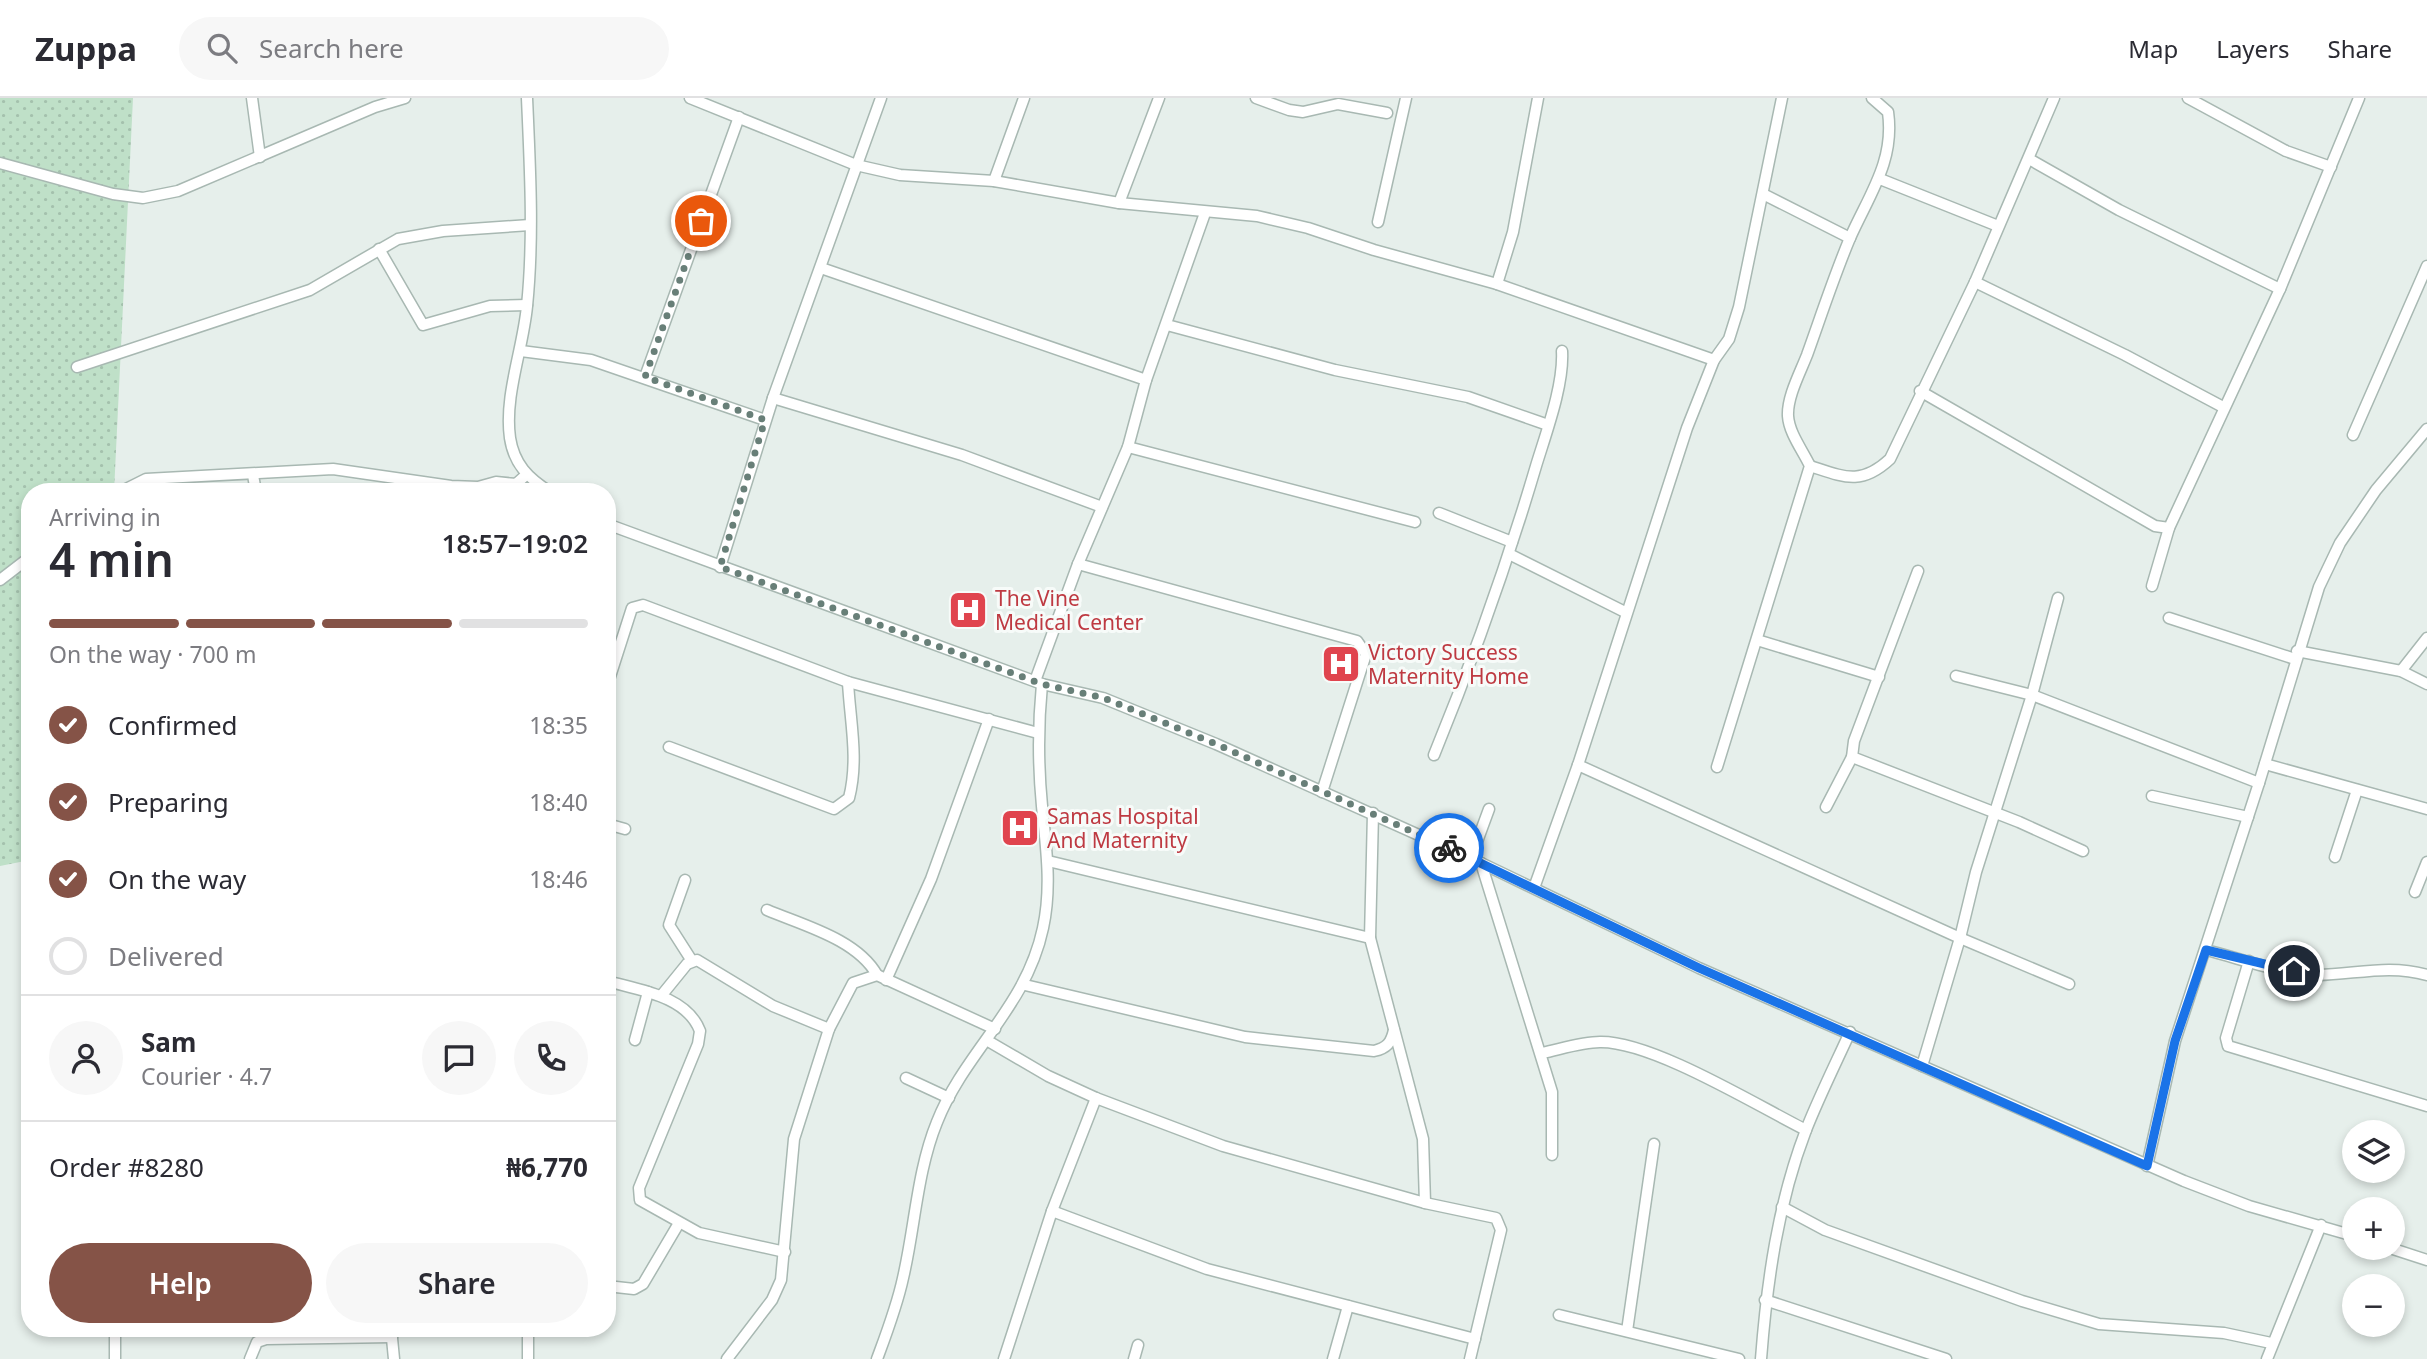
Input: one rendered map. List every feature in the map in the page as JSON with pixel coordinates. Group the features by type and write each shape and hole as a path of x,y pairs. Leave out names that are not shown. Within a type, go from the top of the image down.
{"street":[{"path":"253,98 260,157"},
{"path":"0,163 113,194 144,198 178,191 260,157 374,102 405,98"},
{"path":"527,98 530,225 527,305 509,417 516,459 526,475 537,483"},
{"path":"690,98 856,165 900,175 994,181 1119,203 1257,216 1308,228 1374,250 1497,284 1714,360"},
{"path":"720,567 765,420 881,98"},
{"path":"994,181 1024,98"},
{"path":"1119,203 1159,98"},
{"path":"1256,98 1303,112 1338,104 1387,113"},
{"path":"1378,222 1406,98"},
{"path":"1497,284 1510,244 1538,98"},
{"path":"1534,888 1578,765 1625,612 1687,429 1714,360 1730,339 1782,98"},
{"path":"1717,767 1810,466 1788,414 1796,382 1850,238 1880,179 1890,139 1888,112 1871,98"},
{"path":"1810,466 1842,476 1871,474 1890,459 1920,391 1975,282 2054,98"},
{"path":"2188,98 2286,151 2331,167"},
{"path":"2152,586 2169,527 2280,289 2360,98"},
{"path":"645,377 739,117"},
{"path":"2029,159 2119,210 2280,289"},
{"path":"1880,179 1998,226"},
{"path":"1763,194 1850,238"},
{"path":"877,1359 903,1280 931,1140 949,1098 1025,985 1043,928 1048,861 1038,733 1038,683 1078,564 1128,447 1146,380 1205,213"},
{"path":"76,367 310,290 398,239 443,230 530,225"},
{"path":"379,249 423,325 490,306 527,305"},
{"path":"821,268 1146,380"},
{"path":"2353,435 2426,274"},
{"path":"1975,282 2125,355 2223,407"},
{"path":"1167,325 1335,370 1468,397 1548,425"},
{"path":"521,351 591,360 765,420"},
{"path":"1434,755 1464,684 1509,554 1548,425 1562,351"},
{"path":"1920,391 2155,526 2169,527"},
{"path":"773,398 962,455 1102,507"},
{"path":"2147,1166 2175,1041 2265,764 2296,655 2329,563 2376,490 2427,429"},
{"path":"1128,447 1415,522"},
{"path":"138,483 146,479 253,475 333,468 431,483"},
{"path":"253,475 254,483"},
{"path":"519,483 526,475"},
{"path":"404,483 405,479"},
{"path":"1439,513 1512,542"},
{"path":"616,527 1038,683 1104,698 1373,813 1699,968 1850,1032 2147,1166 2249,1206 2342,1232"},
{"path":"1509,554 1625,612"},
{"path":"0,580 21,564"},
{"path":"1078,564 1357,641 1366,654 1322,792"},
{"path":"1826,807 1852,757 1854,741 1918,571"},
{"path":"1922,1066 1961,938 1976,872 2032,695 2057,598"},
{"path":"616,658 632,608 636,604 848,682 1038,733"},
{"path":"2169,618 2296,655 2401,671 2427,684"},
{"path":"2401,671 2427,638"},
{"path":"1757,640 1879,677"},
{"path":"1956,676 2032,695 2259,783"},
{"path":"669,747 834,809 849,798 854,780 855,757 848,682"},
{"path":"881,978 931,879 989,719"},
{"path":"1852,757 2084,851"},
{"path":"2265,764 2427,809"},
{"path":"1578,765 2069,984"},
{"path":"2334,857 2357,790"},
{"path":"2152,796 2248,817"},
{"path":"1489,809 1476,860 1542,1053 1552,1092 1552,1155"},
{"path":"1373,813 1370,938 1423,1139 1425,1203"},
{"path":"616,826 625,829"},
{"path":"1048,861 1370,938"},
{"path":"2415,892 2427,862"},
{"path":"685,880 668,925 692,961"},
{"path":"767,910 823,933 851,949 881,978 995,1029"},
{"path":"2206,950 2316,975 2382,968 2400,968 2427,975"},
{"path":"661,996 692,961 702,961 773,1006 829,1029"},
{"path":"2249,961 2225,1038 2228,1046 2427,1107"},
{"path":"727,1359 772,1300 780,1280 785,1252 794,1139 829,1029 853,983 881,978"},
{"path":"616,983 661,996 686,1010 699,1031 698,1044 638,1193 640,1200 679,1223 719,1239 785,1252"},
{"path":"1025,985 1288,1044 1374,1051 1385,1048 1394,1030"},
{"path":"635,1040 648,992"},
{"path":"1761,1359 1765,1300 1782,1207 1806,1130 1850,1032"},
{"path":"988,1041 1048,1076 1096,1098 1223,1146 1425,1203 1496,1218 1501,1230 1470,1359"},
{"path":"1542,1053 1600,1042 1630,1046 1659,1056 1806,1130"},
{"path":"906,1078 949,1098"},
{"path":"1004,1359 1052,1211 1096,1098"},
{"path":"1628,1331 1654,1144"},
{"path":"1782,1207 1825,1230 2022,1301 2099,1324 2224,1333 2271,1343"},
{"path":"1052,1211 1207,1269 1475,1339"},
{"path":"616,1287 634,1289 643,1284 679,1223"},
{"path":"2267,1359 2271,1343 2321,1225"},
{"path":"2405,1253 2427,1260"},
{"path":"1765,1300 1946,1359"},
{"path":"1334,1359 1348,1306"},
{"path":"1559,1315 1739,1359"},
{"path":"115,1337 115,1359"},
{"path":"250,1359 257,1342 266,1339 308,1337"},
{"path":"392,1337 394,1359"},
{"path":"528,1337 528,1359"},
{"path":"1134,1359 1138,1345"}],"green space":[{"path":"0,98 133,98 114,483 21,483 21,862 0,866"}],"way so far":[{"path":"701,221 645,377 765,420 720,567 977,658 1042,684 1104,698 1216,744 1449,848"}],"place":[{"name":"The Vine Medical Center","path":"968,610"},
{"name":"Victory Success Maternity Home","path":"1341,664"},
{"name":"Samas Hospital And Maternity","path":"1020,828"}],"route":[{"path":"1449,848 1699,968 1850,1032 2147,1166 2175,1041 2206,950 2294,971"}]}
